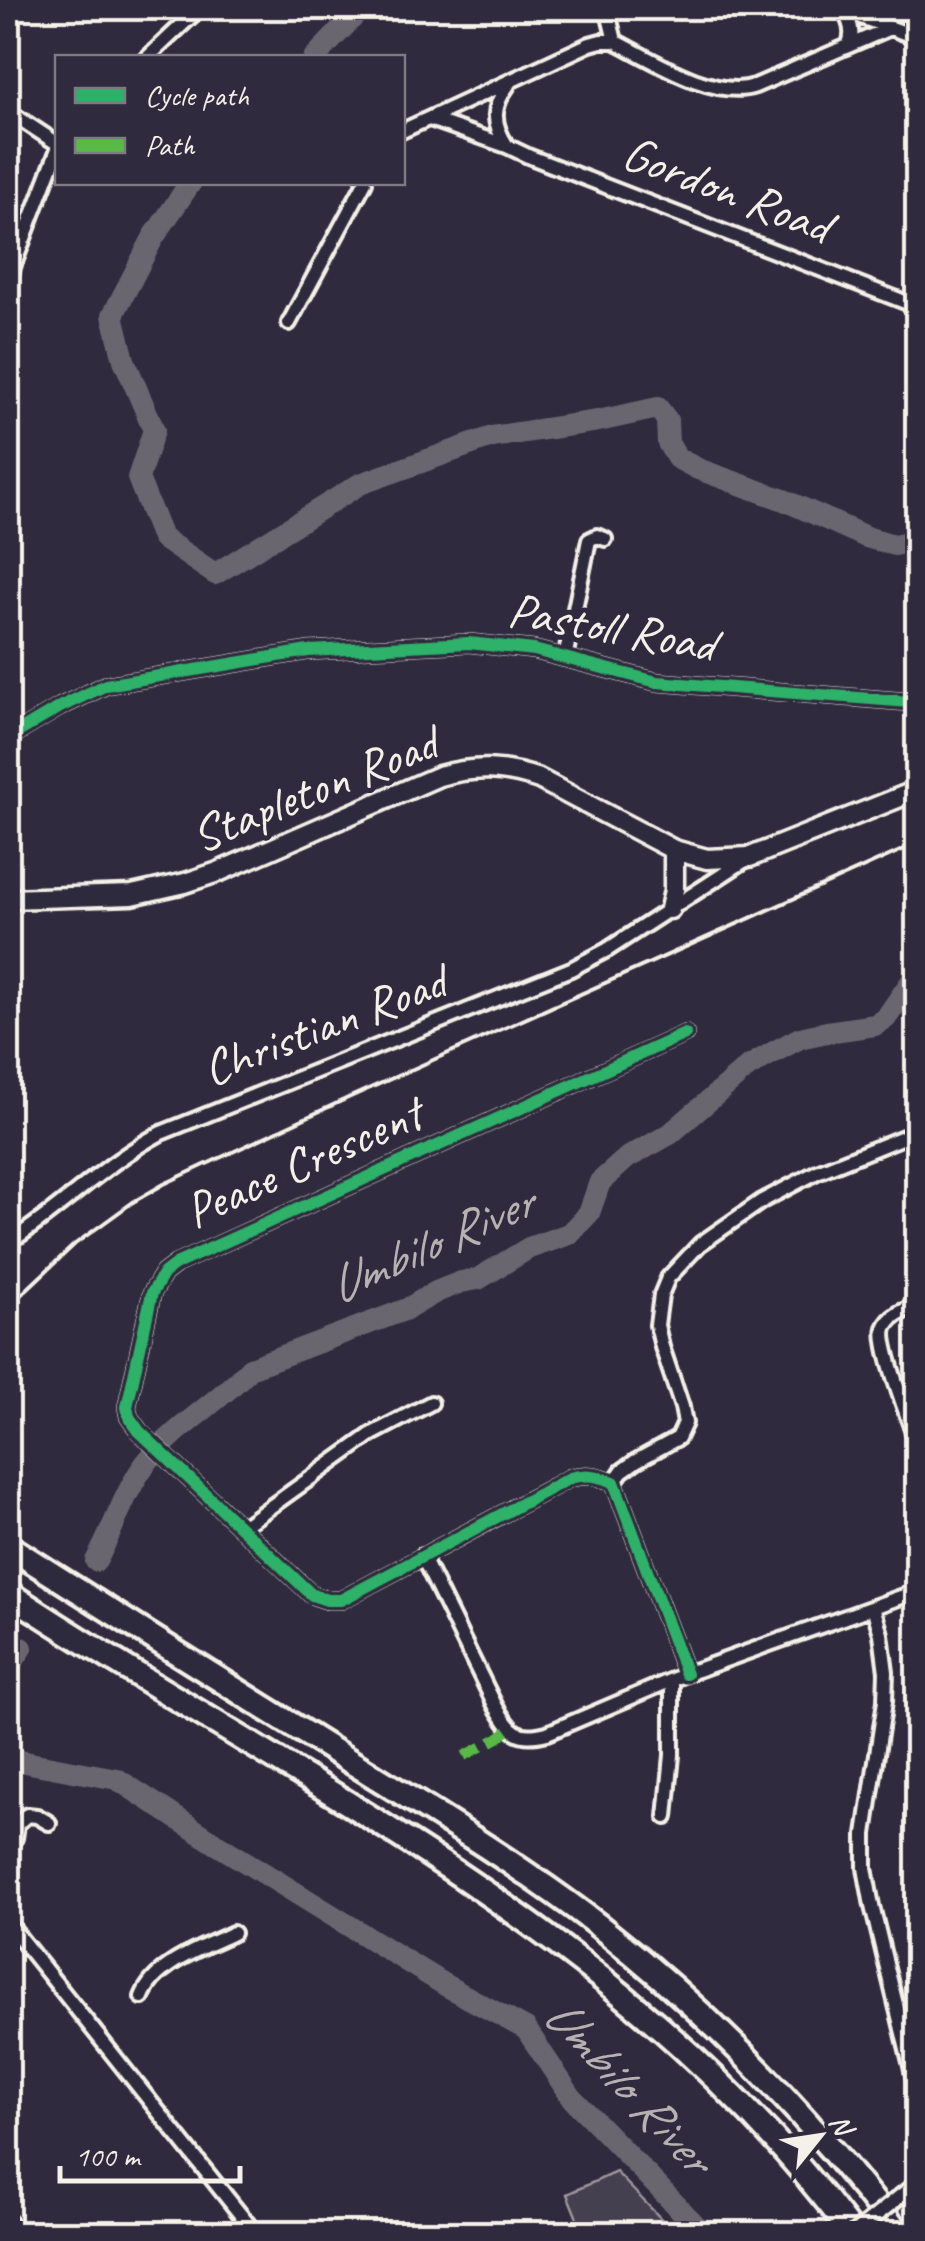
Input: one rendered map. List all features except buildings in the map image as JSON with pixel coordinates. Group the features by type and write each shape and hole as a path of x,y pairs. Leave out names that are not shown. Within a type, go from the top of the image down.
{"highway":[{"path":"8,1546 445,1820 598,1926 733,2042 806,2119 900,2234"},
{"path":"8,1593 412,1845 558,1945 638,2008 706,2070 780,2145 853,2234"}],"main road":[{"name":"Stapleton Road","path":"8,900 132,895 184,884 439,776 466,769 497,768 539,779 674,850 707,858 750,857 918,790"},
{"path":"670,909 674,850"}],"street":[{"path":"150,55 200,8"},
{"path":"607,8 615,41"},
{"path":"839,8 850,22 848,46"},
{"path":"839,8 918,38"},
{"path":"405,130 601,40 615,41 701,83 745,90 890,28"},
{"path":"507,146 494,112 513,80"},
{"path":"8,111 55,144"},
{"name":"Gordon Road","path":"430,119 918,306"},
{"path":"8,291 13,267 55,154"},
{"path":"289,323 364,185"},
{"path":"566,658 589,540 605,538"},
{"name":"Pastoll Road","path":"8,738 106,685 308,651 469,642 534,650 657,682 908,702 918,706"},
{"name":"Christian Road","path":"20,1236 121,1156 161,1133 558,976 607,950 750,857"},
{"name":"Peace Crescent","path":"422,1556 341,1600 312,1595 139,1431 129,1417 128,1399 152,1293 164,1273 176,1264 685,1034"},
{"path":"614,1482 622,1471 683,1432 682,1407 658,1326 661,1294 668,1278 700,1244 762,1202 817,1172 918,1131"},
{"path":"918,1305 888,1322 883,1340 918,1446"},
{"path":"241,1528 372,1434 431,1403"},
{"path":"686,1674 614,1482 583,1474 570,1478 422,1556 510,1729 520,1736 534,1737 686,1674 918,1591"},
{"path":"874,1607 886,1672 865,1857 872,1906 918,2095"},
{"path":"666,1817 672,1755 672,1680"},
{"path":"15,1838 17,1824 27,1815 49,1823"},
{"path":"8,1923 256,2234"},
{"path":"142,1998 146,1988 165,1970 233,1933"},
{"path":"853,2234 918,2182"},
{"path":"8,2220 16,2234"}],"shaded area":[{"path":"616,2172 675,2233 583,2233 567,2194"}],"waterway":[{"name":"Umbilo River","path":"317,55 362,8"},
{"name":"Umbilo River","path":"189,185 153,238 113,315 124,360 154,430 138,478 162,538 215,574 360,484 492,437 658,408 667,420 668,443 677,458 698,469 784,500 866,537 894,545 918,540"},
{"name":"Umbilo River","path":"96,1561 146,1463 170,1437 250,1368 407,1309 436,1292 478,1279 529,1248 569,1234 589,1213 600,1182 627,1158 670,1134 748,1067 800,1038 875,1025 886,1018 918,972"},
{"name":"Umbilo River","path":"8,1668 22,1648"},
{"name":"Umbilo River","path":"8,1754 19,1761 117,1779 445,1985 526,2029 572,2098 704,2234"}],"railway":[{"path":"8,1307 75,1244 164,1184 918,843"}],"marked path":[{"path":"464,1756 510,1729"}],"cycle path":[{"path":"8,738 106,685 308,651 469,643 534,650 657,682 909,702 918,706"},
{"path":"685,1034 176,1264 164,1273 152,1293 127,1407 139,1431 312,1595 327,1600 341,1600 570,1478 592,1476 614,1482 686,1674"}]}
